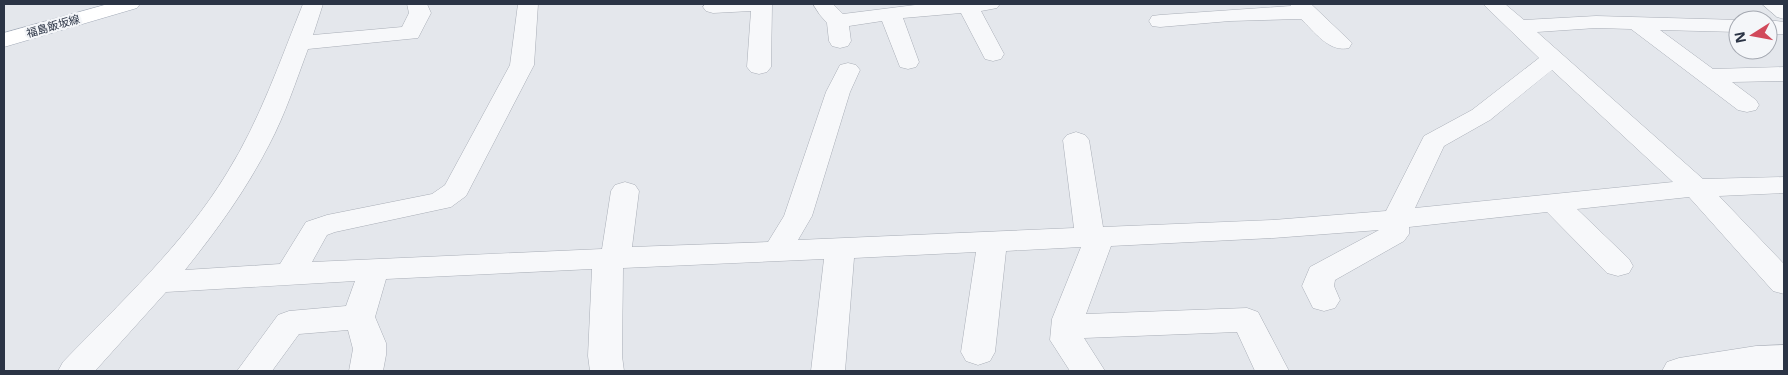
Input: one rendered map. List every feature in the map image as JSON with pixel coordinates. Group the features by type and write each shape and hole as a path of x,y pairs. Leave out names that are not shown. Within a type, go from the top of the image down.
{"main road":[{"name":"福島飯坂線","path":"4,40 130,4"}],"street":[{"path":"75,371 157,282 215,210 256,146 271,114 313,4"},
{"path":"298,43 410,33 420,12 417,4"},
{"path":"289,275 316,229 327,224 441,201 456,190 522,65 528,4"},
{"path":"713,7 762,4 760,67"},
{"path":"823,4 839,31 890,14 990,4"},
{"path":"1493,4 1696,188 1784,282"},
{"path":"1579,4 1578,6 1596,22"},
{"path":"1772,4 1784,13"},
{"path":"968,6 993,54"},
{"path":"1160,21 1254,9 1304,8 1341,43"},
{"path":"890,14 908,62"},
{"path":"1520,27 1596,22 1728,26"},
{"path":"1638,24 1747,105"},
{"path":"1324,300 1318,286 1321,274 1394,234 1396,219 1433,141 1448,136 1495,104 1552,58"},
{"path":"776,252 798,216 848,70"},
{"path":"1708,76 1784,74"},
{"path":"1076,140 1095,236 1068,319 1067,340 1088,371"},
{"path":"157,282 612,258 1273,229 1396,219 1696,188 1784,185"},
{"path":"607,371 605,356 612,258 625,191"},
{"path":"1554,203 1618,266"},
{"path":"978,352 992,241"},
{"path":"828,371 840,248"},
{"path":"366,371 372,353 359,316 374,270"},
{"path":"254,371 289,323 359,316"},
{"path":"1067,327 1247,320 1272,371"},
{"path":"1697,370 1756,360 1784,358"}]}
